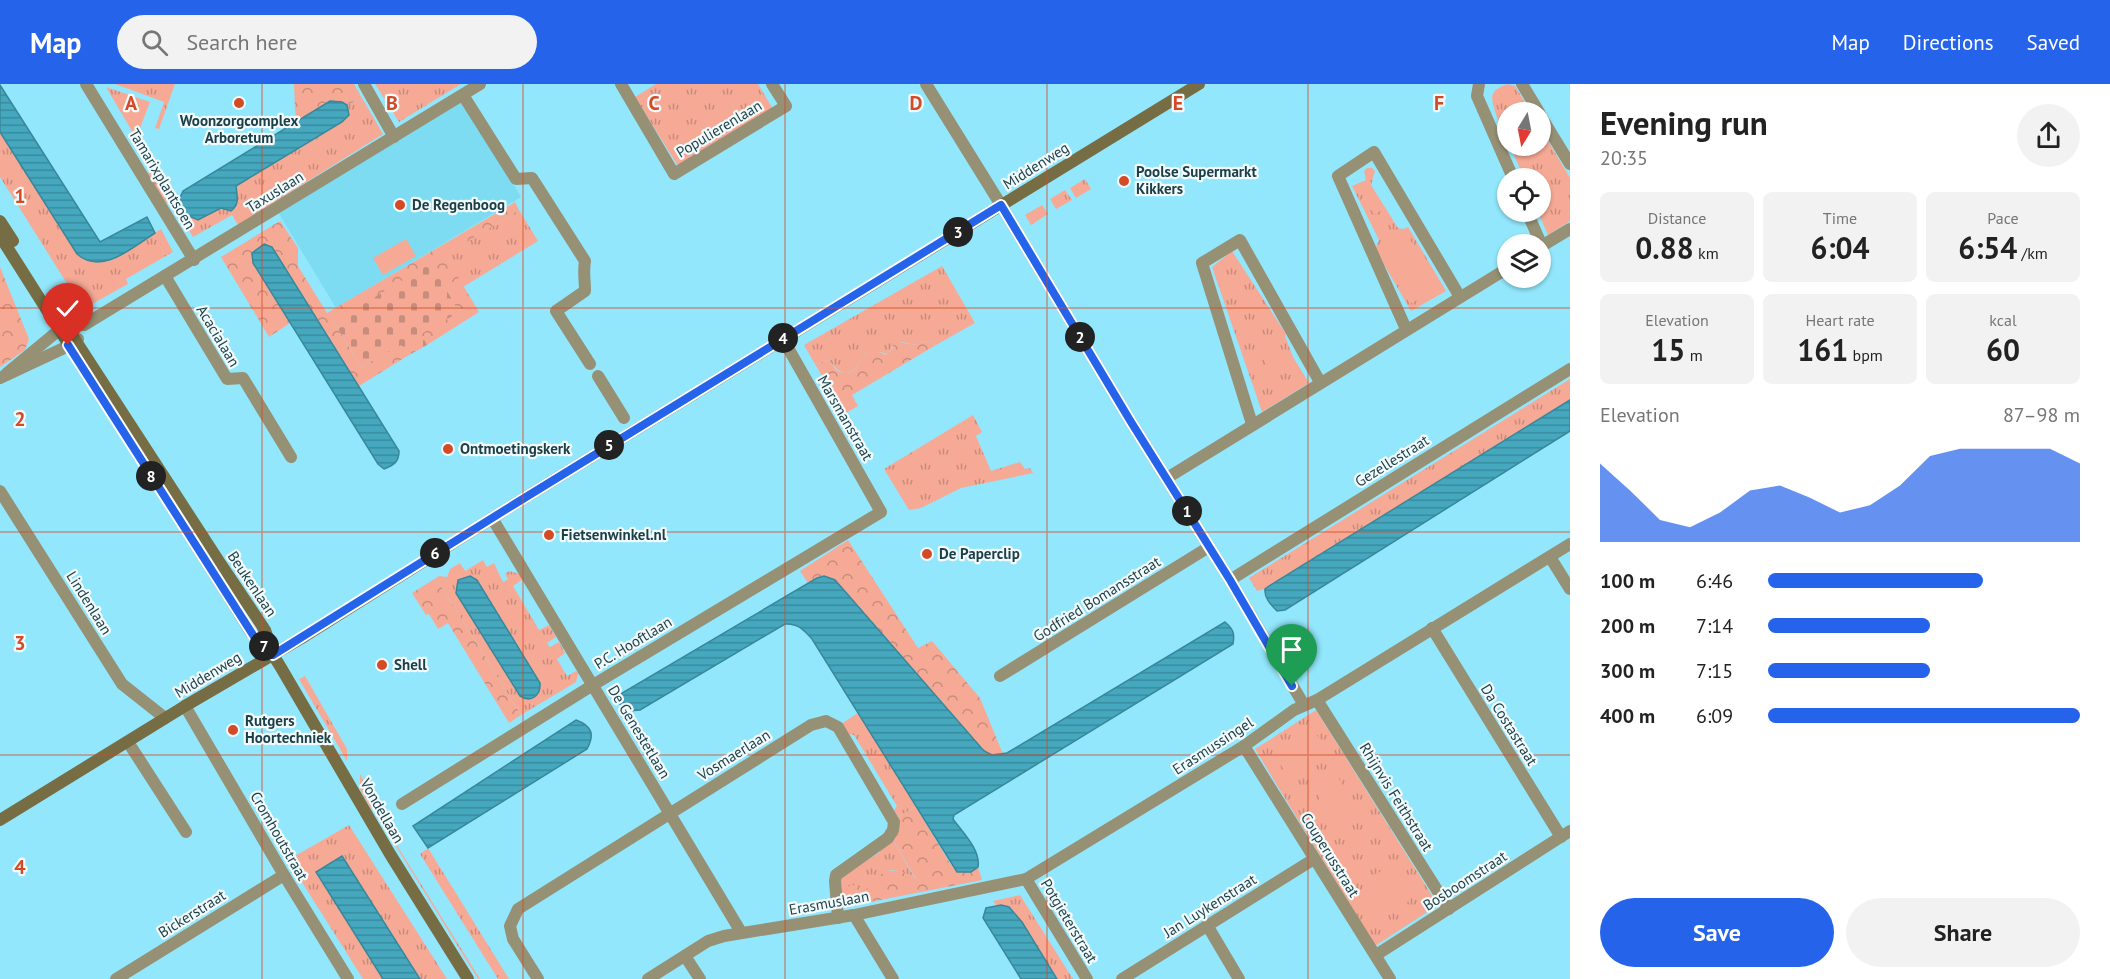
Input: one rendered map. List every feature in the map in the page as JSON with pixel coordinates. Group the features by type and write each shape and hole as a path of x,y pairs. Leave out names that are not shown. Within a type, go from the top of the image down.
{"street":[{"name":"Tamarixplantsoen","path":"86,84 194,260"},
{"path":"364,84 394,137"},
{"name":"Taxuslaan","path":"62,328 84,325 480,84"},
{"name":"Populierenlaan","path":"621,84 674,174 786,106 772,84"},
{"path":"926,84 1304,705"},
{"name":"Middenweg","path":"0,820 165,718 273,655 1199,84"},
{"path":"1479,84 1477,96 1509,168"},
{"path":"1521,84 1532,102"},
{"path":"463,95 516,179 533,179 585,261 582,276 585,281 585,291 556,311 590,364"},
{"path":"1551,132 1570,164"},
{"path":"1406,329 1338,176 1374,152 1460,297"},
{"name":"Beukenlaan","path":"0,220 62,328"},
{"path":"1551,241 1570,229"},
{"name":"Beukenlaan","path":"0,236 265,630 273,655"},
{"path":"1252,424 1202,263 1240,240 1320,382"},
{"path":"1167,478 1497,275"},
{"name":"Acacialaan","path":"165,276 227,379 243,378 291,457"},
{"name":"Taxuslaan","path":"72,343 78,339 84,325"},
{"path":"4,376 62,328"},
{"name":"Marsmanstraat","path":"783,339 881,512"},
{"path":"4,376 72,343"},
{"name":"Gezellestraat","path":"1230,580 1570,369"},
{"path":"598,376 624,418"},
{"name":"Lindenlaan","path":"0,491 122,684 165,718"},
{"name":"P.C. Hooftlaan","path":"402,804 593,685 881,512"},
{"name":"De Genestetlaan","path":"492,518 741,932"},
{"name":"Erasmussingel","path":"1026,879 1244,746 1276,722 1317,700 1570,544"},
{"name":"Godfried Bomansstraat","path":"1000,676 1209,547"},
{"path":"1550,557 1570,589"},
{"name":"Da Costastraat","path":"1432,628 1566,834"},
{"name":"Vondellaan","path":"273,655 390,854 468,979"},
{"name":"Rhijnvis Feithstraat","path":"1317,700 1449,909"},
{"name":"Cromhoutstraat","path":"185,706 348,979"},
{"name":"Vosmaerlaan","path":"538,979 513,939 510,926 518,909 811,725 826,721 838,727 894,822 893,830 888,838 836,875 838,918"},
{"path":"128,742 186,832"},
{"name":"Couperusstraat","path":"1244,746 1390,979"},
{"name":"Bosboomstraat","path":"1376,956 1566,834"},
{"name":"Jan Luykenstraat","path":"1122,979 1314,859"},
{"name":"Bickerstraat","path":"116,979 284,875"},
{"name":"Erasmuslaan","path":"648,979 716,938 741,932 854,915 1026,879"},
{"name":"Potgieterstraat","path":"1026,879 1087,979"},
{"path":"854,915 893,979"},
{"path":"1207,925 1239,979"},
{"path":"685,956 700,979"}],"shaded area":[{"path":"0,85 100,242 147,217 155,233 127,252 107,261 87,260 77,254 0,132"},
{"path":"330,101 347,105 349,115 342,122 236,186 237,203 231,211 221,208 198,220 180,212 179,200 183,191"},
{"name":"De Regenboog","path":"463,101 521,197 336,308 278,212"},
{"path":"264,244 272,247 399,451 397,460 391,466 384,469 378,464 253,263 252,253"},
{"path":"1570,400 1570,431 1285,610 1277,611 1268,601 1265,589 1269,586"},
{"path":"470,576 477,580 540,683 539,692 534,697 528,699 520,696 456,593 458,580"},
{"path":"824,576 835,580 984,751 992,755 1007,753 1225,622 1233,632 1233,644 954,815 953,819 970,842 978,861 978,867 971,872 957,872 812,639 797,626 785,624 640,710 628,711 620,704 617,696"},
{"path":"576,720 589,728 591,739 587,749 428,848 413,826"},
{"path":"342,856 420,979 383,979 316,872"},
{"path":"1001,905 1009,907 1022,922 1057,979 1021,979 983,918 986,908"}],"green space":[{"path":"115,84 175,84 159,129 155,128 164,102"},
{"path":"294,84 354,84 362,98 347,105 341,102 328,103 297,122"},
{"path":"375,84 461,84 399,122"},
{"path":"656,84 758,84 773,109 678,166 635,97"},
{"path":"1507,84 1515,86 1525,102 1497,102 1497,117 1492,96 1497,89"},
{"path":"106,87 150,102 140,128 133,133"},
{"path":"362,98 383,134 238,225 232,215 193,237 179,213 198,220 238,200 235,186 342,122 349,115 347,105"},
{"path":"0,132 77,254 113,259 161,229 173,252 126,279 128,284 83,309 0,177"},
{"path":"1551,146 1570,178 1570,221 1548,234 1542,222 1551,222 1551,168 1520,168 1514,156 1551,156"},
{"path":"1367,168 1375,171 1371,185 1398,228 1408,227 1446,291 1411,311 1375,249 1379,240 1352,186 1366,180 1364,171"},
{"path":"147,172 154,175 153,179 172,185 166,204"},
{"path":"1085,179 1091,189 1076,198 1070,188"},
{"path":"1551,189 1556,201 1551,203"},
{"path":"1065,190 1072,200 1056,209 1050,199"},
{"path":"1373,194 1382,210 1374,215 1369,206 1366,208 1362,201"},
{"path":"515,202 519,210 445,255 479,312 427,345 420,334 334,322 361,367 401,344 409,355 359,386 272,247 264,244 257,248 253,263 290,323 269,337 221,257 280,221 298,248 298,266 327,313"},
{"path":"1042,205 1048,214 1031,225 1025,215"},
{"path":"519,210 538,241 463,287 444,255"},
{"path":"1409,238 1439,287 1410,304 1380,255"},
{"path":"406,239 416,256 383,275 373,258"},
{"path":"1232,251 1286,334 1293,357 1309,383 1262,412 1212,267"},
{"path":"431,263 459,312 421,334 427,345 409,355 401,345 361,367 334,322"},
{"path":"942,266 975,323 936,345 923,341 915,345 902,342 892,347 887,354 867,353 850,372 840,372 829,360 815,364 804,345"},
{"path":"0,267 29,339 25,350 0,367"},
{"path":"923,341 936,345 852,395 858,406 844,414 815,364 829,360 836,370 848,373 856,368 870,351 886,355 898,342 915,345"},
{"path":"1277,351 1288,369 1274,377 1263,359"},
{"path":"1570,379 1570,400 1265,589 1257,591 1249,578"},
{"path":"973,415 982,432 976,436 991,471 1020,462 1025,469 1030,468 1033,473 961,488 921,508 909,510 884,469"},
{"path":"848,540 918,648 932,641 980,698 1003,754 992,755 984,751 817,578 808,583 800,571"},
{"path":"483,560 487,567 494,563 503,582 508,579 505,574 509,571 520,574 523,579 513,586 539,630 549,625 556,637 547,643 550,647 559,642 565,653 557,659 567,676 576,671 580,673 576,682 521,715 436,578 447,577 450,569 460,563 465,571"},
{"path":"436,578 521,715 509,723 448,623 438,629 412,593"},
{"path":"305,676 347,749 347,761 299,679"},
{"path":"1316,710 1438,905 1375,946 1255,749"},
{"path":"858,713 916,807 898,817 894,810 897,806 854,735 847,734 841,724"},
{"path":"1315,732 1330,756 1292,782 1276,758"},
{"path":"1335,773 1357,807 1334,821 1313,787"},
{"path":"360,774 378,806 371,809 360,789"},
{"path":"916,807 951,865 971,872 978,867 982,880 860,904 848,902 839,891 853,885 867,889 883,873 903,872 916,879 893,840 899,829 898,817"},
{"path":"379,810 393,839 480,979 375,812"},
{"path":"349,825 447,979 420,979 342,856 316,872 383,979 363,979 288,860"},
{"path":"893,840 917,882 905,873 891,870 868,889 840,891 841,877 880,852 879,849"},
{"path":"428,848 509,979 498,979 420,854"},
{"path":"1388,870 1403,877 1410,892 1403,907 1388,914 1373,907 1366,892 1373,877"},
{"path":"1020,895 1073,979 1057,979 1022,922 993,901"}],"place":[{"name":"Woonzorgcomplex Arboretum","path":"239,103"},
{"name":"Poolse Supermarkt Kikkers","path":"1124,181"},
{"name":"De Regenboog","path":"400,205"},
{"name":"Ontmoetingskerk","path":"448,449"},
{"name":"Fietsenwinkel.nl","path":"549,535"},
{"name":"De Paperclip","path":"927,554"},
{"name":"Shell","path":"382,665"},
{"name":"Rutgers Hoortechniek","path":"233,730"}],"route":[{"path":"68,345 255,638 273,655 1001,205 1131,422 1230,580 1292,686"}]}
